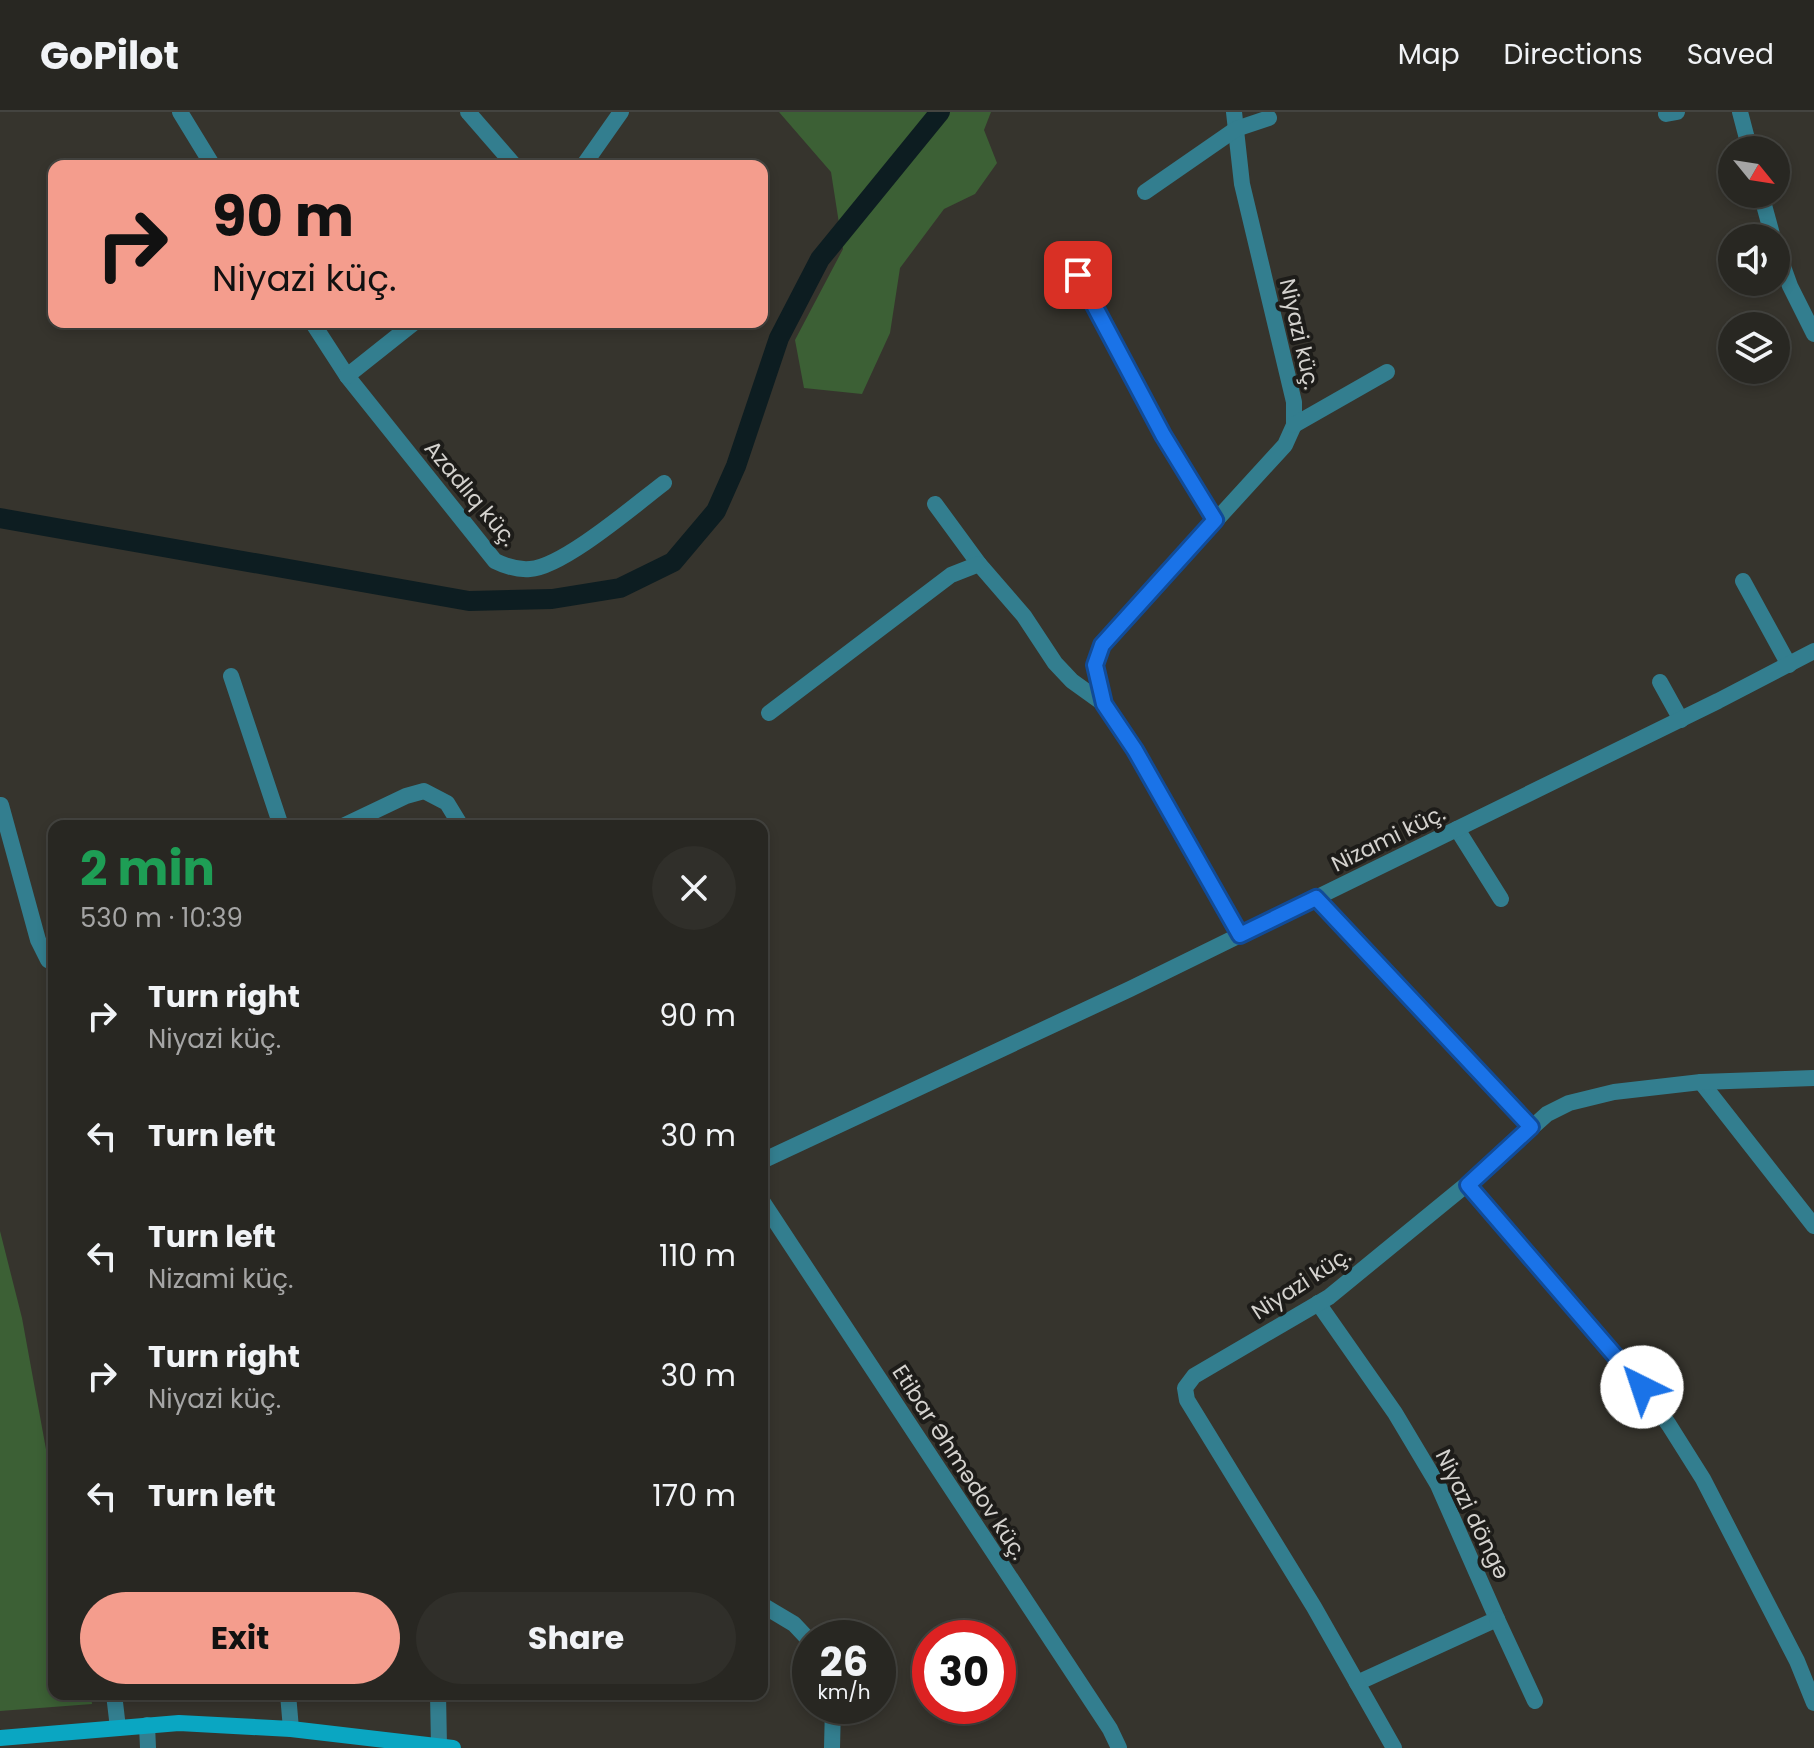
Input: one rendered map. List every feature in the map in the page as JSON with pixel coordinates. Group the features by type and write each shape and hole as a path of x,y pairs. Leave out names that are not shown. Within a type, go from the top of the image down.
{"street":[{"path":"180,112 209,160"},
{"path":"468,112 510,160"},
{"path":"587,160 621,112"},
{"path":"1740,112 1746,136"},
{"path":"1145,192 1235,120 1269,118"},
{"name":"Niyazi küç.","path":"1235,120 1242,184 1294,402 1294,425"},
{"path":"1078,275 1163,435 1215,520"},
{"path":"1790,286 1814,334"},
{"name":"Azadlıq küç.","path":"316,328 347,376 495,561 509,568 532,569 557,562 664,483"},
{"path":"347,376 407,328"},
{"path":"1104,704 1095,665 1102,645 1285,445 1294,425 1387,372"},
{"path":"935,504 979,564 1024,616 1055,663 1072,681 1104,704 1130,740 1240,935"},
{"path":"769,713 951,575 979,564"},
{"path":"1743,581 1789,665"},
{"name":"Nizami küç.","path":"768,1158 1240,935 1681,720 1814,651"},
{"path":"231,676 279,820"},
{"path":"1660,682 1681,720"},
{"path":"356,820 406,796 424,791 447,803 457,820"},
{"path":"1,805 38,940 48,960"},
{"path":"1457,829 1501,899"},
{"path":"1316,898 1531,1127"},
{"name":"Niyazi küç.","path":"1394,1748 1187,1400 1185,1388 1194,1376 1318,1303 1468,1185 1547,1114 1569,1103 1614,1092 1701,1082 1772,1077 1814,1078"},
{"path":"1701,1082 1814,1226"},
{"path":"1468,1185 1642,1387 1669,1425 1703,1479 1797,1661 1814,1703"},
{"name":"Etibar Əhmədov küç.","path":"768,1210 1110,1729 1119,1748"},
{"name":"Niyazi döngə","path":"1318,1303 1395,1413 1438,1485 1535,1701"},
{"path":"768,1609 792,1623"},
{"path":"1357,1683 1497,1619"},
{"path":"115,1700 118,1728"},
{"path":"289,1700 291,1729"},
{"path":"0,1738 147,1725 206,1724 291,1729 446,1747 439,1700"},
{"path":"832,1748 833,1724"},
{"path":"147,1725 148,1748"}],"green space":[{"path":"779,112 991,112 984,130 997,163 975,194 944,209 900,268 890,333 862,394 804,388 795,340 843,249 831,172"},
{"path":"0,1231 22,1318 48,1460 48,1700 92,1700 92,1704 0,1711"}],"waterway":[{"path":"0,518 469,601 552,599 620,588 673,562 716,511 736,466 779,338 820,259 940,112"}],"route":[{"path":"1078,275 1163,435 1215,520 1102,645 1095,665 1104,704 1124,731 1240,935 1316,898 1531,1127 1468,1185 1642,1387"}]}
